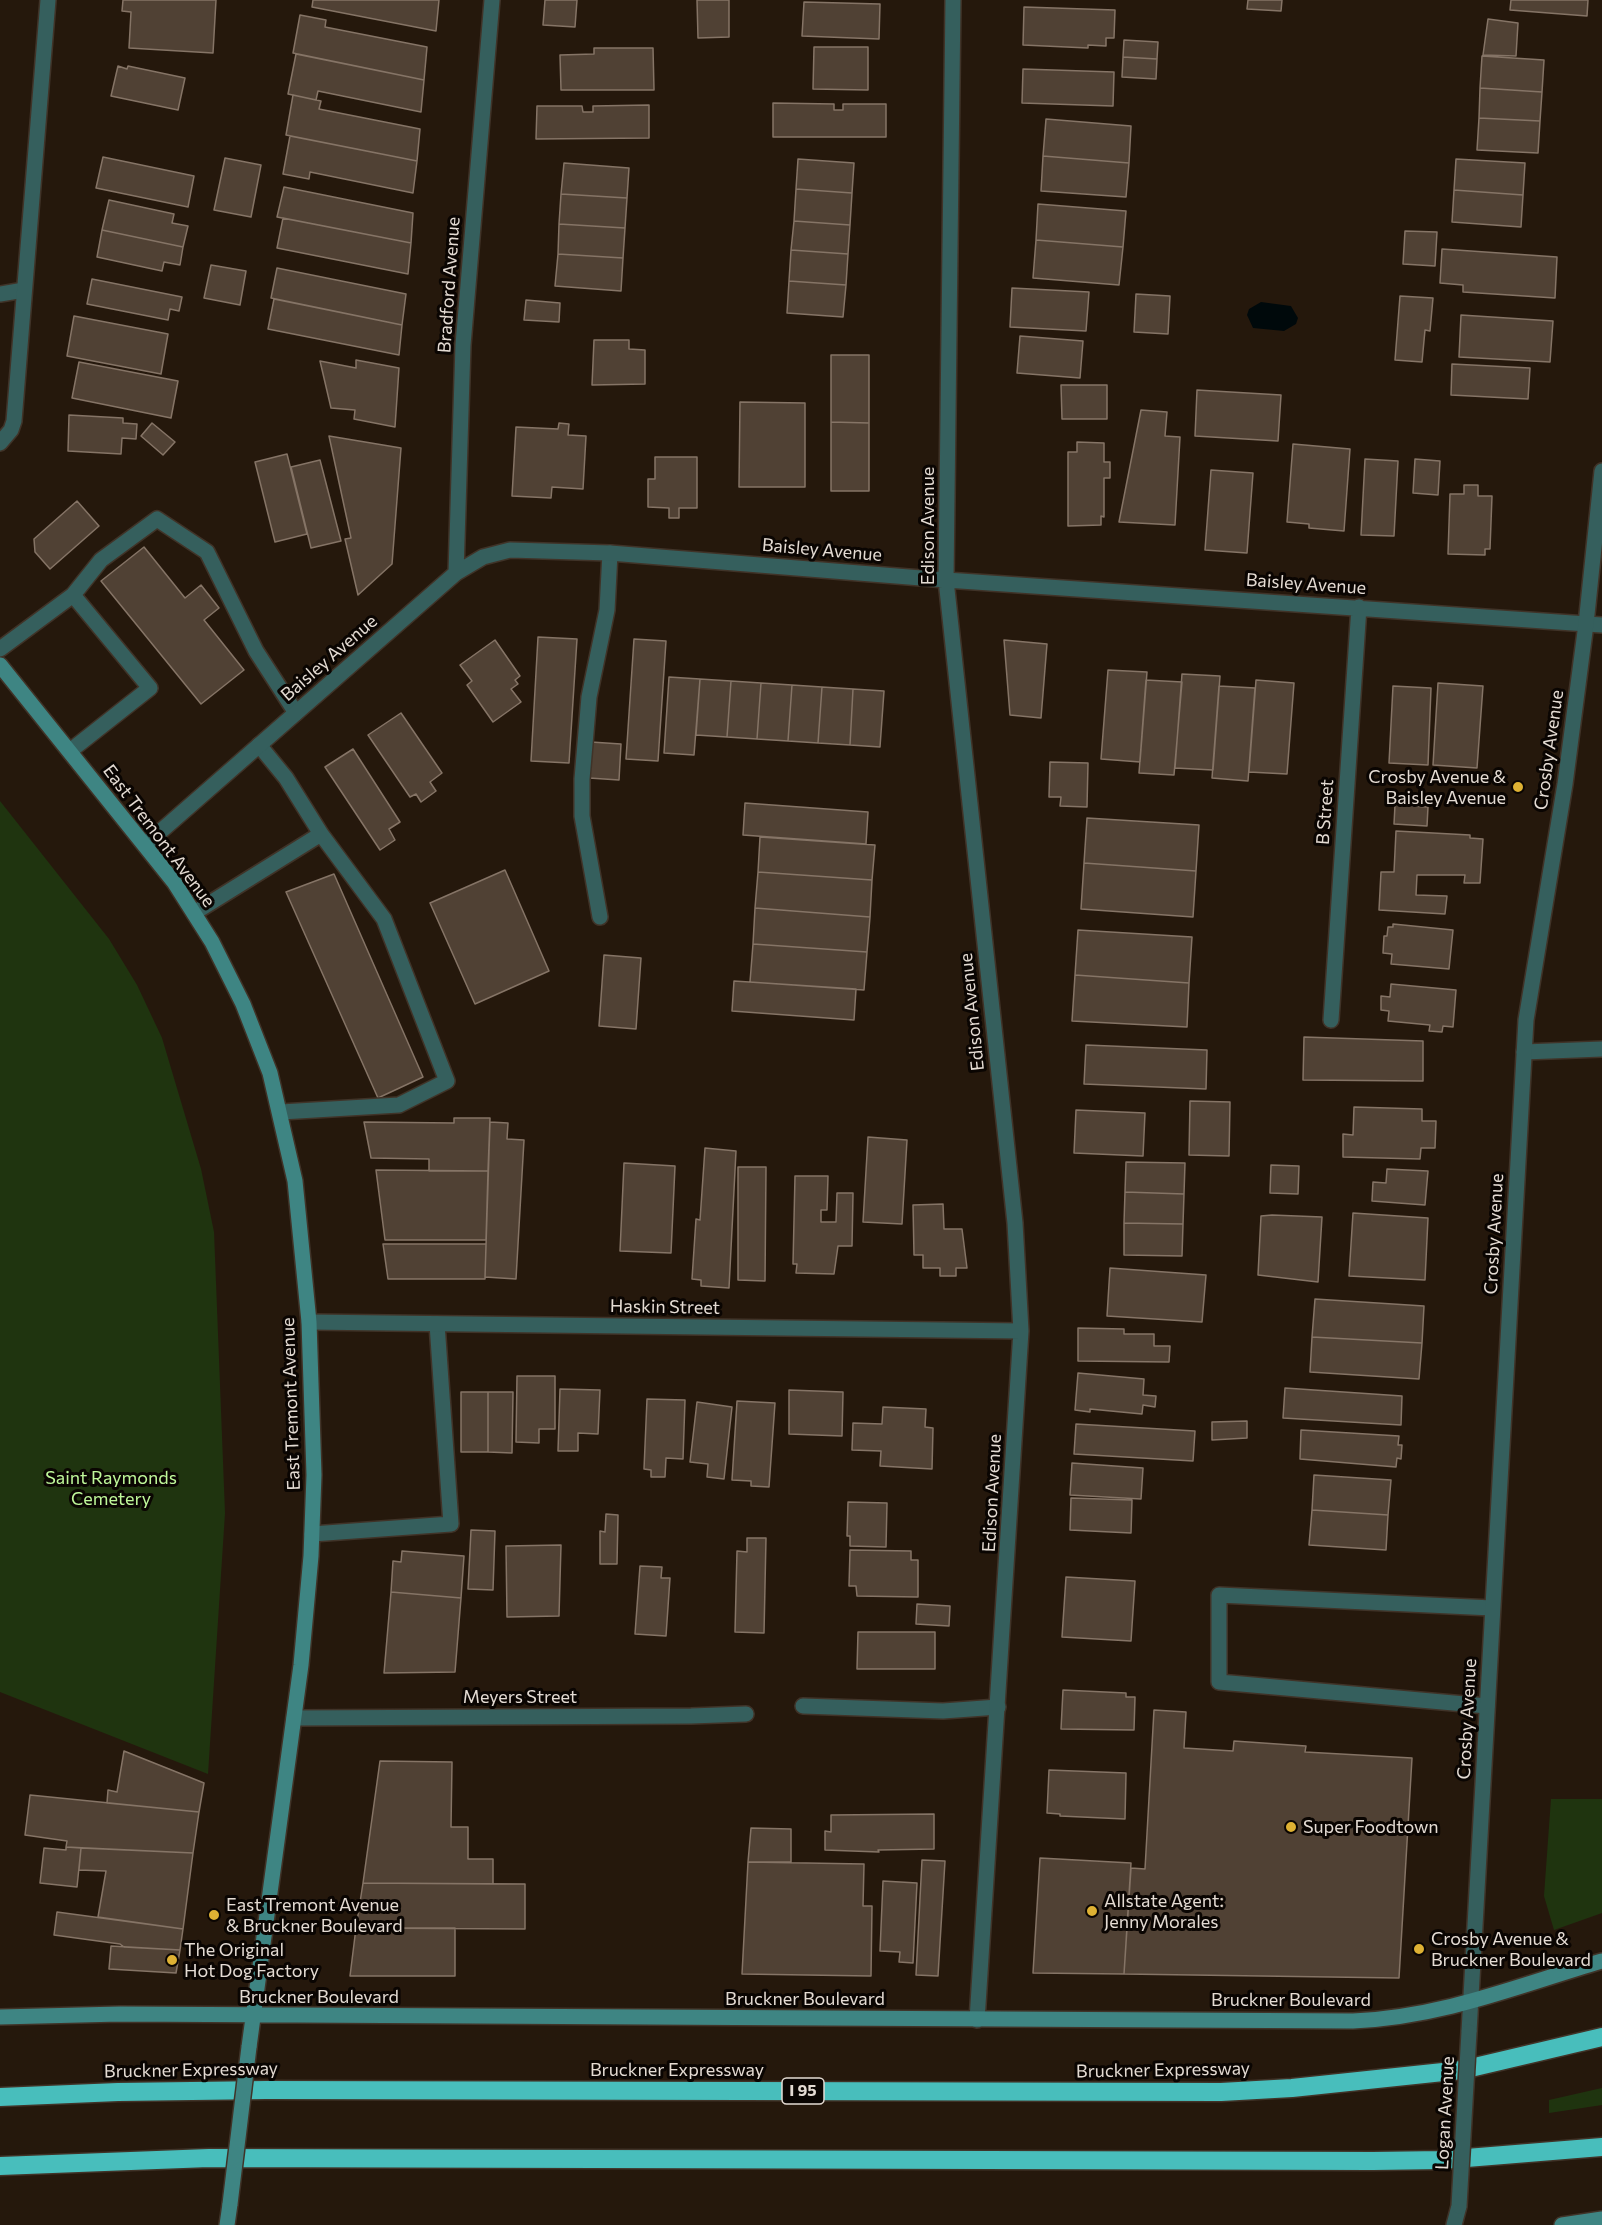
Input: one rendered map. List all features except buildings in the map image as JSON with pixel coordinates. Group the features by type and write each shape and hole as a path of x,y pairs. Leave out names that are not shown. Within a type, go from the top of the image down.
{"highway":[{"name":"Bruckner Expressway","path":"0,2097 255,2090 1221,2092 1292,2088 1462,2070 1602,2037"},
{"path":"0,2166 209,2158 1362,2162 1465,2159 1602,2147"}],"main road":[{"name":"East Tremont Avenue","path":"0,665 145,845 194,912 243,1004 270,1073 281,1112 295,1181 309,1322 314,1475 308,1596 227,2225"},
{"name":"Bruckner Boulevard","path":"0,2017 120,2014 1353,2021 1414,2016 1470,2002 1602,1961"},
{"path":"1563,2225 1602,2219"}],"street":[{"path":"0,443 11,430 14,421 48,0"},
{"name":"Bradford Avenue","path":"456,573 463,345 492,0"},
{"name":"Edison Avenue","path":"953,0 946,580 1015,1223 1021,1331 977,2020"},
{"path":"0,294 24,290"},
{"name":"Crosby Avenue","path":"1470,2002 1524,1052 1530,993 1565,784 1586,624 1602,471"},
{"path":"0,649 73,595 101,560 156,519 207,552 256,651 296,713"},
{"name":"Baisley Avenue","path":"145,845 456,573 483,557 510,550 610,553 946,580 1602,625"},
{"path":"600,917 582,816 582,779 590,697 607,610 610,553"},
{"path":"70,751 150,688 73,595"},
{"name":"B Street","path":"1331,1020 1359,607"},
{"path":"259,745 286,778 321,834 384,919 447,1082 399,1105 281,1112"},
{"path":"194,912 321,834"},
{"path":"1524,1052 1602,1049"},
{"name":"Haskin Street","path":"309,1322 1021,1331"},
{"path":"312,1534 451,1524 437,1324"},
{"path":"1487,1706 1219,1682 1220,1595 1492,1608"},
{"path":"803,1706 943,1711 998,1707"},
{"name":"Meyers Street","path":"294,1718 746,1714"},
{"name":"Logan Avenue","path":"1454,2225 1459,2206 1470,2002"}],"green space":[{"name":"Saint Raymonds Cemetery","path":"0,801 109,939 137,985 162,1038 201,1169 214,1232 225,1513 208,1774 0,1692"},
{"path":"1551,1799 1602,1799 1602,1913 1554,1930 1544,1896"},
{"path":"1602,2088 1602,2105 1549,2113 1549,2100"}],"shaded area":[{"path":"1261,302 1291,306 1298,318 1296,324 1284,331 1253,328 1247,315 1249,309"}],"place":[{"name":"Crosby Avenue & Baisley Avenue","path":"1518,787"},
{"name":"Super Foodtown","path":"1291,1827"},
{"name":"Allstate Agent: Jenny Morales","path":"1092,1911"},
{"name":"East Tremont Avenue & Bruckner Boulevard","path":"214,1915"},
{"name":"Crosby Avenue & Bruckner Boulevard","path":"1419,1949"},
{"name":"The Original Hot Dog Factory","path":"172,1960"}]}
